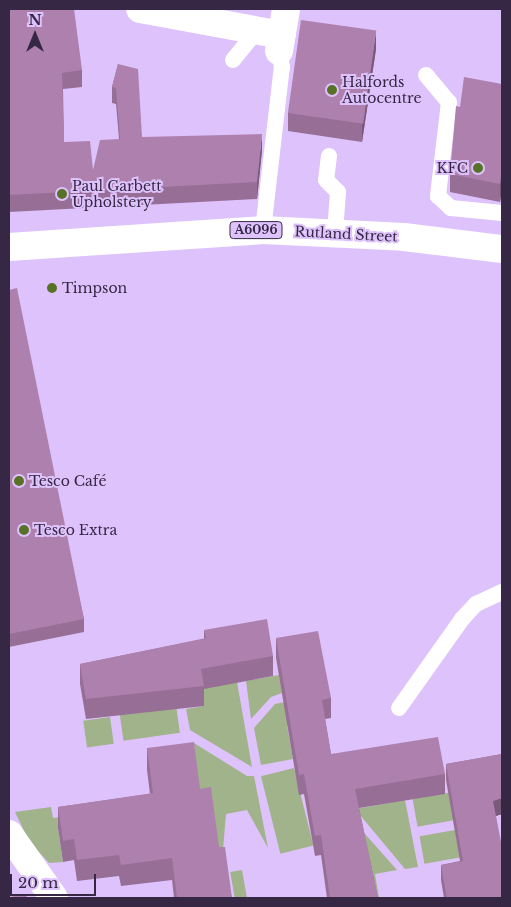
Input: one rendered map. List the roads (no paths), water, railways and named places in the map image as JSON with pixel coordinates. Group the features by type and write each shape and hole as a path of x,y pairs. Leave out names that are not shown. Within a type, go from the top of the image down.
{"main road":[{"path":"140,9 276,31"},
{"name":"Rutland Street","path":"9,247 263,230 335,232 502,250"},
{"path":"9,834 54,898"}],"lane":[{"path":"233,60 276,31 282,66 263,230"},
{"path":"426,75 449,102 438,196 451,208 502,213"},
{"path":"329,156 326,180 338,192 335,232"},
{"path":"399,708 462,618 476,604 502,592"}],"place":[{"name":"Halfords Autocentre","path":"332,90"},
{"name":"KFC","path":"478,168"},
{"name":"Paul Garbett Upholstery","path":"62,194"},
{"name":"Timpson","path":"52,288"},
{"name":"Tesco Café","path":"19,481"},
{"name":"Tesco Extra","path":"24,530"}]}
